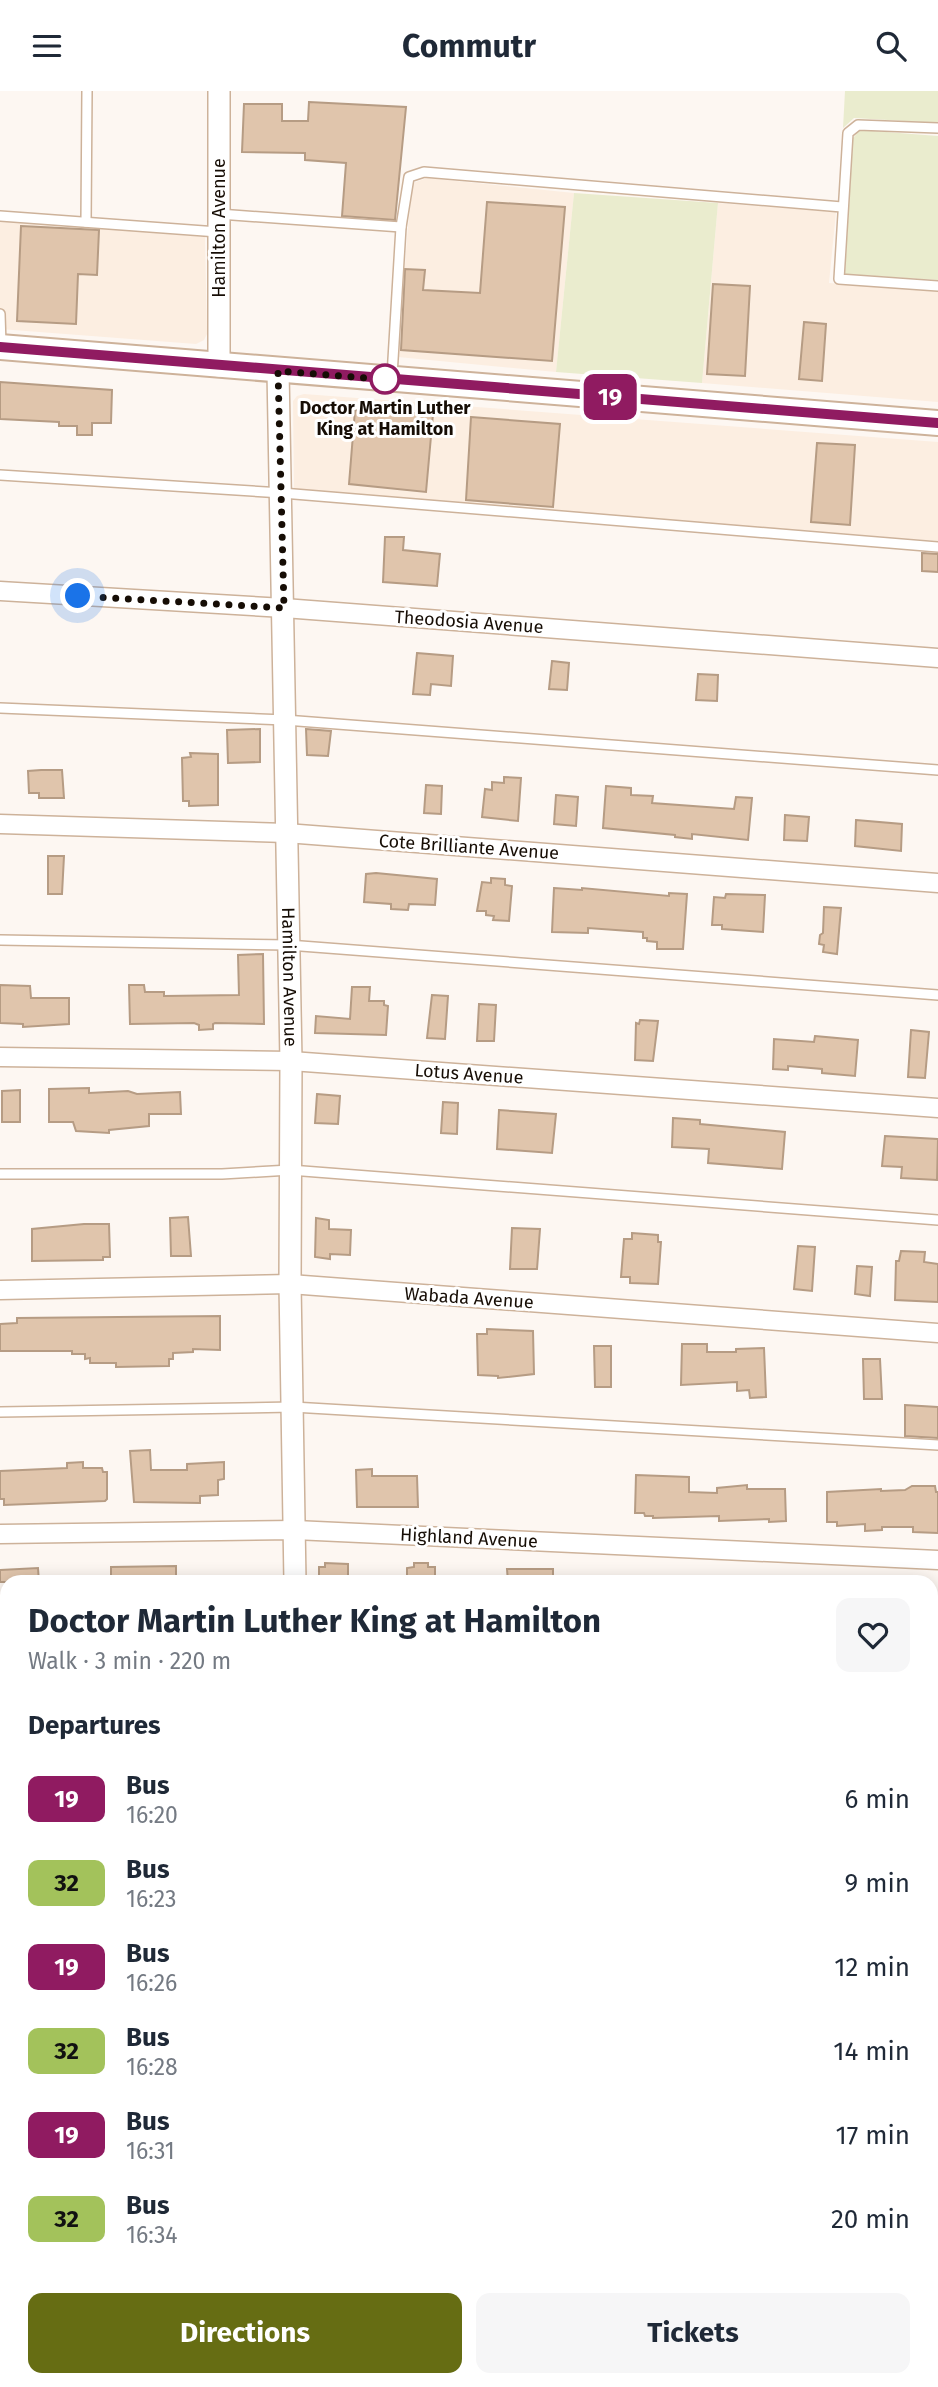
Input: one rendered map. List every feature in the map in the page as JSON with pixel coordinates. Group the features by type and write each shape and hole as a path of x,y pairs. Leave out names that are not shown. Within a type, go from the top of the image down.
{"main road":[{"path":"0,347 938,423"}],"street":[{"name":"Hamilton Avenue","path":"219,91 219,366"},
{"name":"Hamilton Avenue","path":"278,371 291,1061 290,1284 295,1575"},
{"name":"Theodosia Avenue","path":"0,591 284,608 938,658"},
{"name":"Cote Brilliante Avenue","path":"0,824 286,833 938,883"},
{"name":"Lotus Avenue","path":"0,1057 291,1061 938,1108"},
{"name":"Wabada Avenue","path":"0,1290 290,1284 938,1333"},
{"name":"Highland Avenue","path":"0,1534 295,1530 938,1560"}],"lane":[{"path":"86,222 88,91"},
{"path":"938,128 858,124 848,133 839,279 938,286"},
{"path":"392,380 401,227 409,177 424,172 842,207"},
{"path":"0,216 86,222 401,227"},
{"path":"0,314 0,347"},
{"path":"0,475 282,493 938,547"},
{"path":"0,708 285,720 938,770"},
{"path":"0,940 288,945 938,995"},
{"path":"0,1174 222,1174 290,1170 938,1220"},
{"path":"0,1412 293,1408 938,1445"}],"shaded area":[{"path":"427,178 574,193 556,372 398,357 413,183"},
{"path":"718,203 836,212 829,283 938,291 938,402 702,383"},
{"path":"0,220 205,237 207,334 204,340 196,344 0,329"},
{"path":"304,394 938,442 938,541 294,490 293,401"}],"green space":[{"path":"845,91 938,91 938,123 854,118 843,128"},
{"path":"860,130 938,136 938,280 845,274 853,138"},
{"path":"574,193 718,203 702,383 556,372"}],"building":[{"path":"309,102 406,107 395,220 342,216 346,163 305,160 305,153 242,152 244,104 282,104 282,121 308,121"},
{"path":"487,202 565,207 552,361 401,350 405,269 425,270 423,290 480,293"},
{"path":"21,226 99,230 97,275 78,274 76,324 17,321"},
{"path":"713,284 750,286 745,376 707,374"},
{"path":"804,322 826,324 822,381 799,379"},
{"path":"0,382 112,390 111,423 92,423 92,435 77,435 77,426 59,426 59,422 0,419"},
{"path":"355,410 433,414 426,492 349,484"},
{"path":"471,417 560,424 553,507 466,500"},
{"path":"817,443 855,445 850,525 811,522"},
{"path":"385,537 404,537 403,550 440,554 437,586 383,582"},
{"path":"922,553 938,554 938,572 922,571"},
{"path":"417,653 453,656 451,686 431,684 430,695 413,694"},
{"path":"552,661 569,663 567,690 549,689"},
{"path":"698,674 718,675 717,701 696,700"},
{"path":"260,729 260,762 228,763 227,730"},
{"path":"306,729 331,731 328,756 307,755"},
{"path":"190,753 218,754 218,805 189,806 189,801 183,801 182,758 191,757"},
{"path":"62,770 64,798 39,798 39,793 29,793 28,771"},
{"path":"504,777 521,778 518,821 482,817 485,789 492,790 492,782 504,783"},
{"path":"426,785 442,786 441,814 424,813"},
{"path":"606,786 631,788 631,795 653,796 652,803 734,809 736,797 752,798 748,840 692,834 692,839 603,828"},
{"path":"556,795 578,797 576,826 554,824"},
{"path":"785,815 809,817 807,841 784,840"},
{"path":"856,820 902,824 901,851 855,846"},
{"path":"48,856 64,856 62,894 48,894"},
{"path":"366,874 437,879 435,905 409,904 408,910 391,909 391,904 364,902"},
{"path":"491,878 505,879 505,885 512,886 509,921 493,920 494,916 486,915 486,911 477,911 482,882 491,883"},
{"path":"554,888 669,896 669,893 687,894 683,949 657,949 657,942 647,941 647,938 643,938 643,932 588,928 588,933 552,932"},
{"path":"726,894 765,895 763,932 722,929 722,925 712,925 714,897 725,898"},
{"path":"824,907 841,908 837,954 823,952 824,945 819,944 820,935 823,933"},
{"path":"263,954 264,1024 215,1023 213,1029 199,1030 199,1025 194,1023 130,1024 129,985 144,985 145,992 164,992 164,996 239,995 238,955"},
{"path":"0,985 30,986 31,998 69,998 69,1024 23,1027 23,1024 0,1023"},
{"path":"352,987 370,987 369,1001 384,1001 384,1005 388,1006 386,1035 315,1033 316,1016 350,1019"},
{"path":"432,995 448,996 445,1039 427,1038"},
{"path":"479,1004 496,1005 494,1041 477,1041"},
{"path":"640,1020 658,1021 653,1061 635,1060 636,1023 639,1024"},
{"path":"911,1030 929,1032 925,1078 908,1077"},
{"path":"815,1036 858,1040 855,1076 788,1066 788,1070 773,1069 774,1039 814,1042"},
{"path":"89,1088 89,1093 180,1092 181,1114 149,1114 149,1126 109,1130 109,1133 76,1131 73,1122 49,1122 49,1089"},
{"path":"20,1090 20,1122 2,1122 2,1091"},
{"path":"317,1094 340,1096 338,1124 315,1123"},
{"path":"443,1102 458,1103 457,1134 441,1133"},
{"path":"499,1110 556,1114 552,1153 497,1149"},
{"path":"673,1118 700,1120 700,1124 785,1132 782,1169 708,1163 709,1149 672,1147"},
{"path":"885,1136 938,1139 937,1180 901,1178 902,1167 882,1166"},
{"path":"188,1217 191,1256 171,1256 170,1218"},
{"path":"316,1218 329,1220 329,1229 351,1230 350,1255 330,1254 330,1259 315,1257"},
{"path":"109,1224 110,1257 103,1257 103,1260 32,1261 32,1229"},
{"path":"512,1228 540,1229 537,1269 510,1269"},
{"path":"632,1233 658,1235 658,1242 661,1242 658,1284 630,1283 630,1277 621,1277 624,1239 632,1239"},
{"path":"798,1246 815,1247 812,1291 794,1289"},
{"path":"901,1251 925,1252 924,1262 938,1264 938,1302 895,1300 896,1261 899,1261"},
{"path":"857,1266 872,1267 870,1296 855,1294"},
{"path":"220,1316 220,1350 193,1349 193,1352 173,1353 169,1366 116,1367 116,1363 90,1363 90,1358 85,1359 85,1354 72,1354 72,1351 0,1351 0,1324 17,1323 17,1318"},
{"path":"487,1329 533,1331 534,1374 498,1378 478,1375 477,1334 487,1334"},
{"path":"682,1344 707,1344 707,1352 764,1348 766,1397 750,1398 749,1390 737,1391 737,1382 681,1385"},
{"path":"594,1346 611,1346 611,1387 595,1387"},
{"path":"863,1359 880,1359 882,1399 864,1399"},
{"path":"905,1405 938,1407 938,1438 905,1436"},
{"path":"150,1450 151,1470 187,1470 187,1464 224,1462 224,1479 218,1480 218,1495 200,1496 200,1503 134,1502 130,1451"},
{"path":"83,1462 83,1468 102,1468 103,1472 107,1472 105,1501 4,1505 4,1499 0,1499 0,1471 67,1468 67,1463"},
{"path":"372,1469 372,1476 417,1476 418,1507 357,1507 356,1470"},
{"path":"636,1475 689,1477 689,1492 717,1493 717,1488 747,1485 747,1489 785,1489 786,1521 719,1521 719,1516 653,1518 645,1516 644,1513 635,1513"},
{"path":"912,1486 935,1486 938,1492 938,1533 913,1532 913,1527 882,1527 882,1530 865,1531 865,1524 837,1526 837,1522 827,1522 827,1492 905,1490"},
{"path":"325,1563 348,1564 348,1575 319,1575 319,1567 325,1567"},
{"path":"414,1563 428,1563 428,1567 435,1567 435,1575 407,1575 407,1568 414,1567"},
{"path":"176,1566 176,1575 111,1575 111,1567"},
{"path":"38,1568 38,1575 0,1575 0,1570"},
{"path":"507,1569 553,1569 553,1575 507,1575"}],"bus line":[{"name":"19","path":"0,347 938,423"}],"place":[{"name":"Doctor Martin Luther King at Hamilton","path":"385,379"}],"route":[{"path":"78,596 284,608 278,371 392,380 385,379"}]}
